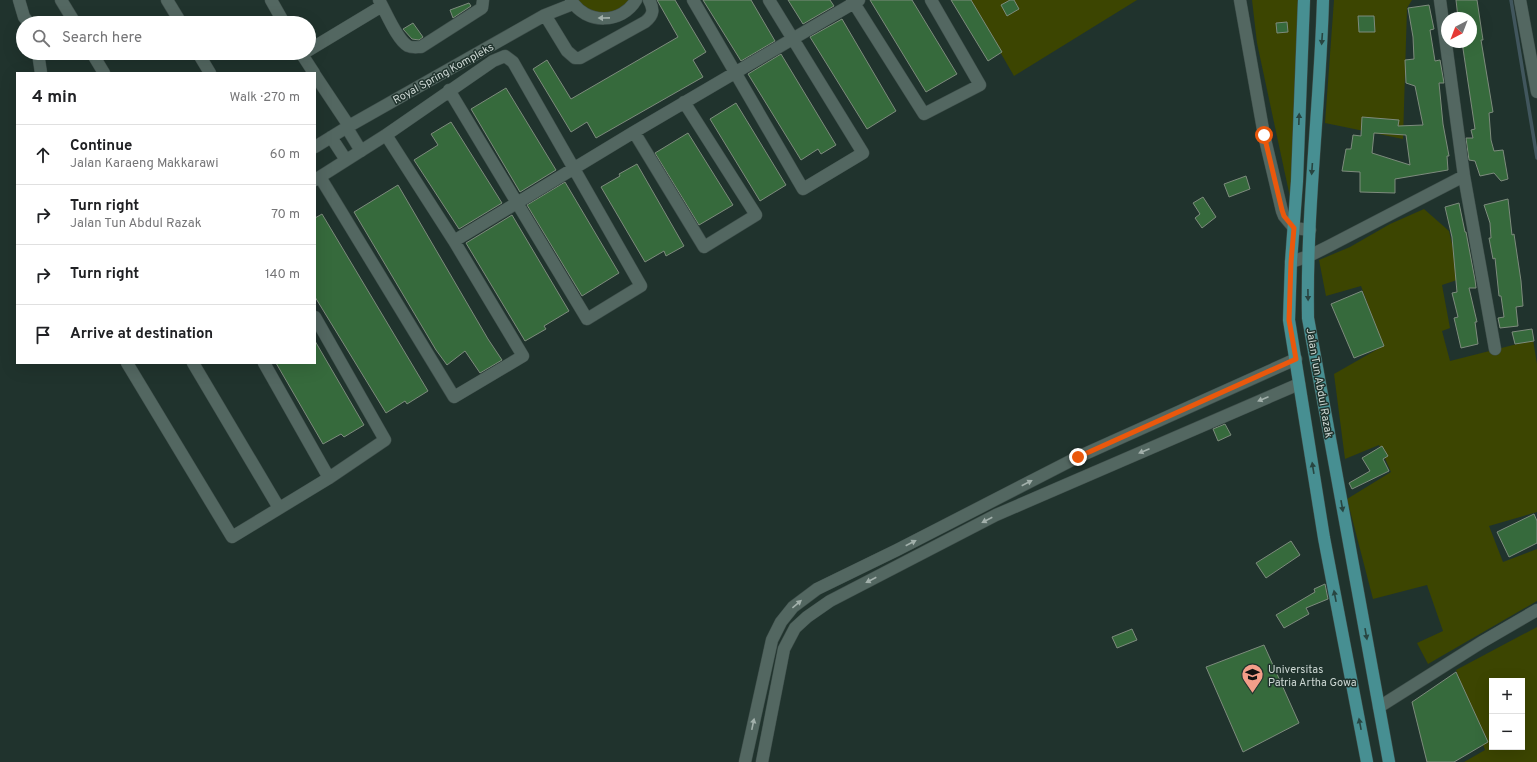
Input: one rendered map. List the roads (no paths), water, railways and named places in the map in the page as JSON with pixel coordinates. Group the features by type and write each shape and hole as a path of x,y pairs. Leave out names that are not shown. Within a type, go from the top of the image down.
{"main road":[{"name":"Jalan Tun Abdul Razak","path":"1304,0 1289,320 1324,538 1367,762"},
{"name":"Jalan Tun Abdul Razak","path":"1324,0 1312,174 1308,318 1388,762"}],"street":[{"path":"19,0 24,16"},
{"path":"61,0 71,16"},
{"path":"167,0 176,16"},
{"path":"271,0 280,16"},
{"path":"316,45 380,3 398,35 404,42 409,46 421,47 482,8 483,0"},
{"path":"572,2 578,9 590,16 605,19 619,16 636,0"},
{"path":"545,15 571,56 580,58 646,22 651,17 653,12 653,7 649,0"},
{"path":"693,0 803,189 863,153 769,0"},
{"path":"454,241 684,102 793,40 855,1 924,114 980,84 930,0"},
{"path":"1240,0 1262,127 1273,178 1284,216 1294,228 1310,230"},
{"path":"1440,0 1464,176 1495,349"},
{"path":"1520,0 1537,92"},
{"name":"Royal Spring Kompleks","path":"316,146 545,15 572,2"},
{"path":"386,135 454,241 523,356 454,398 317,178 386,135 449,90 500,57 505,56 510,59 641,286 587,319 449,90"},
{"path":"39,60 41,72"},
{"path":"96,60 103,72"},
{"path":"202,60 209,72"},
{"path":"307,60 313,72"},
{"path":"316,80 319,90 348,127 361,151"},
{"path":"634,132 704,247 756,215 684,102"},
{"path":"331,137 346,160"},
{"path":"1291,262 1309,256 1464,176"},
{"path":"128,364 232,537 329,478 385,440 316,319"},
{"path":"745,762 772,640 781,622 793,607 817,589 897,550 1078,457 1296,359"},
{"path":"194,364 279,508"},
{"path":"265,364 329,478"},
{"path":"762,762 784,649 795,628 807,617 830,601 996,515 1299,384"},
{"path":"1379,707 1482,642 1537,610"}],"waterway":[{"path":"1511,0 1537,158"}],"place":[{"name":"Universitas Patria Artha Gowa","path":"1252,694"}]}
